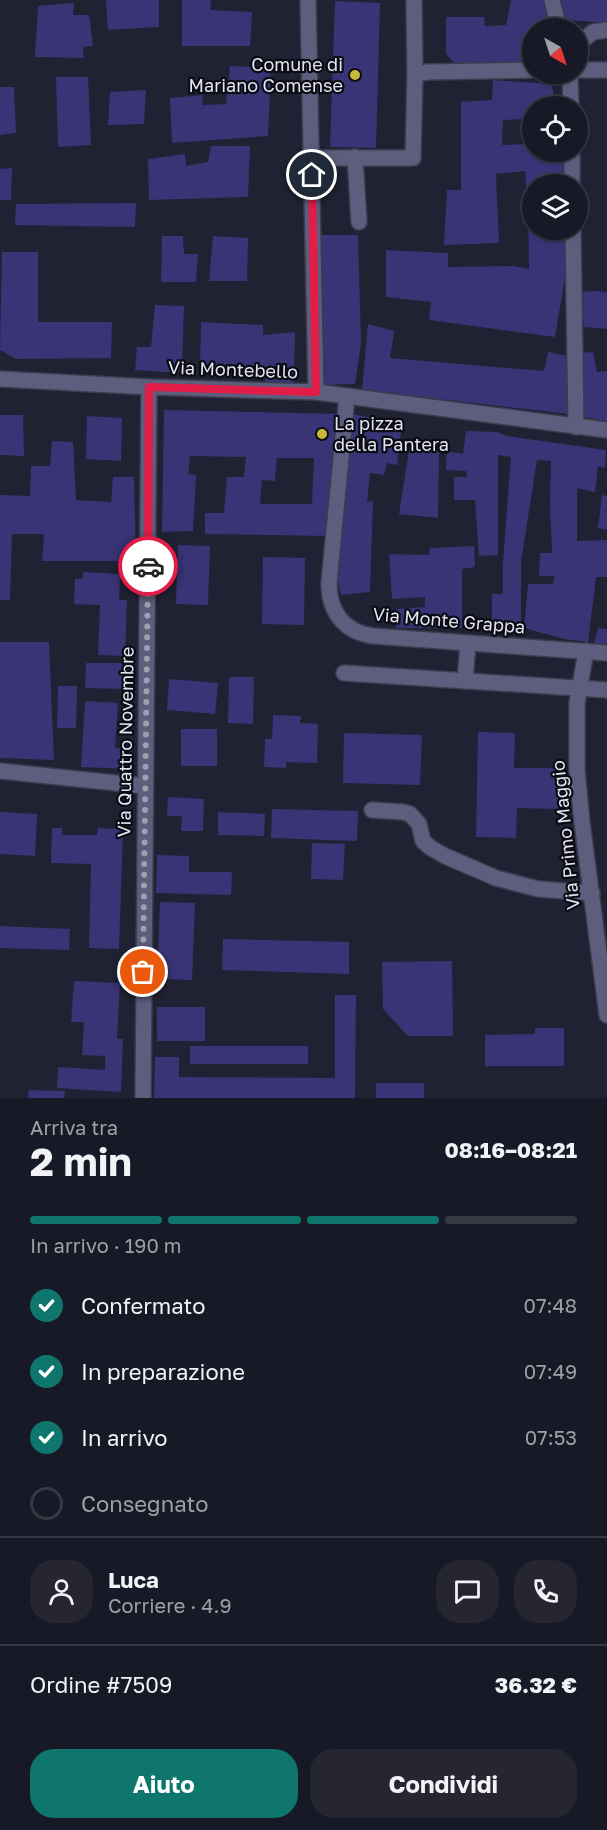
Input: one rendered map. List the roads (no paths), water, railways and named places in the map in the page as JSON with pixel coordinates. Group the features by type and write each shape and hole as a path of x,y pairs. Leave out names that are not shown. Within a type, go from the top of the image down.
{"street":[{"path":"308,0 316,392"},
{"path":"312,158 413,158 414,0"},
{"path":"552,0 556,18"},
{"path":"588,36 593,32 607,30"},
{"path":"415,74 522,70"},
{"path":"588,70 607,70"},
{"path":"356,157 359,222"},
{"path":"573,240 576,427"},
{"name":"Via Montebello","path":"0,379 149,387 316,392 607,430"},
{"name":"Via Quattro Novembre","path":"143,1098 149,387"},
{"name":"Via Monte Grappa","path":"347,396 329,583 330,598 336,614 351,629 367,635 607,653"},
{"path":"465,681 468,643"},
{"name":"Via Primo Maggio","path":"586,651 579,688 576,733 577,770 597,903 607,1015"},
{"path":"344,673 607,690"},
{"path":"0,771 145,786"},
{"path":"372,810 410,814 419,824 423,841 435,852 503,880 597,903"}],"place":[{"name":"Comune di Mariano Comense","path":"355,75"},
{"name":"La pizza della Pantera","path":"322,434"}]}
